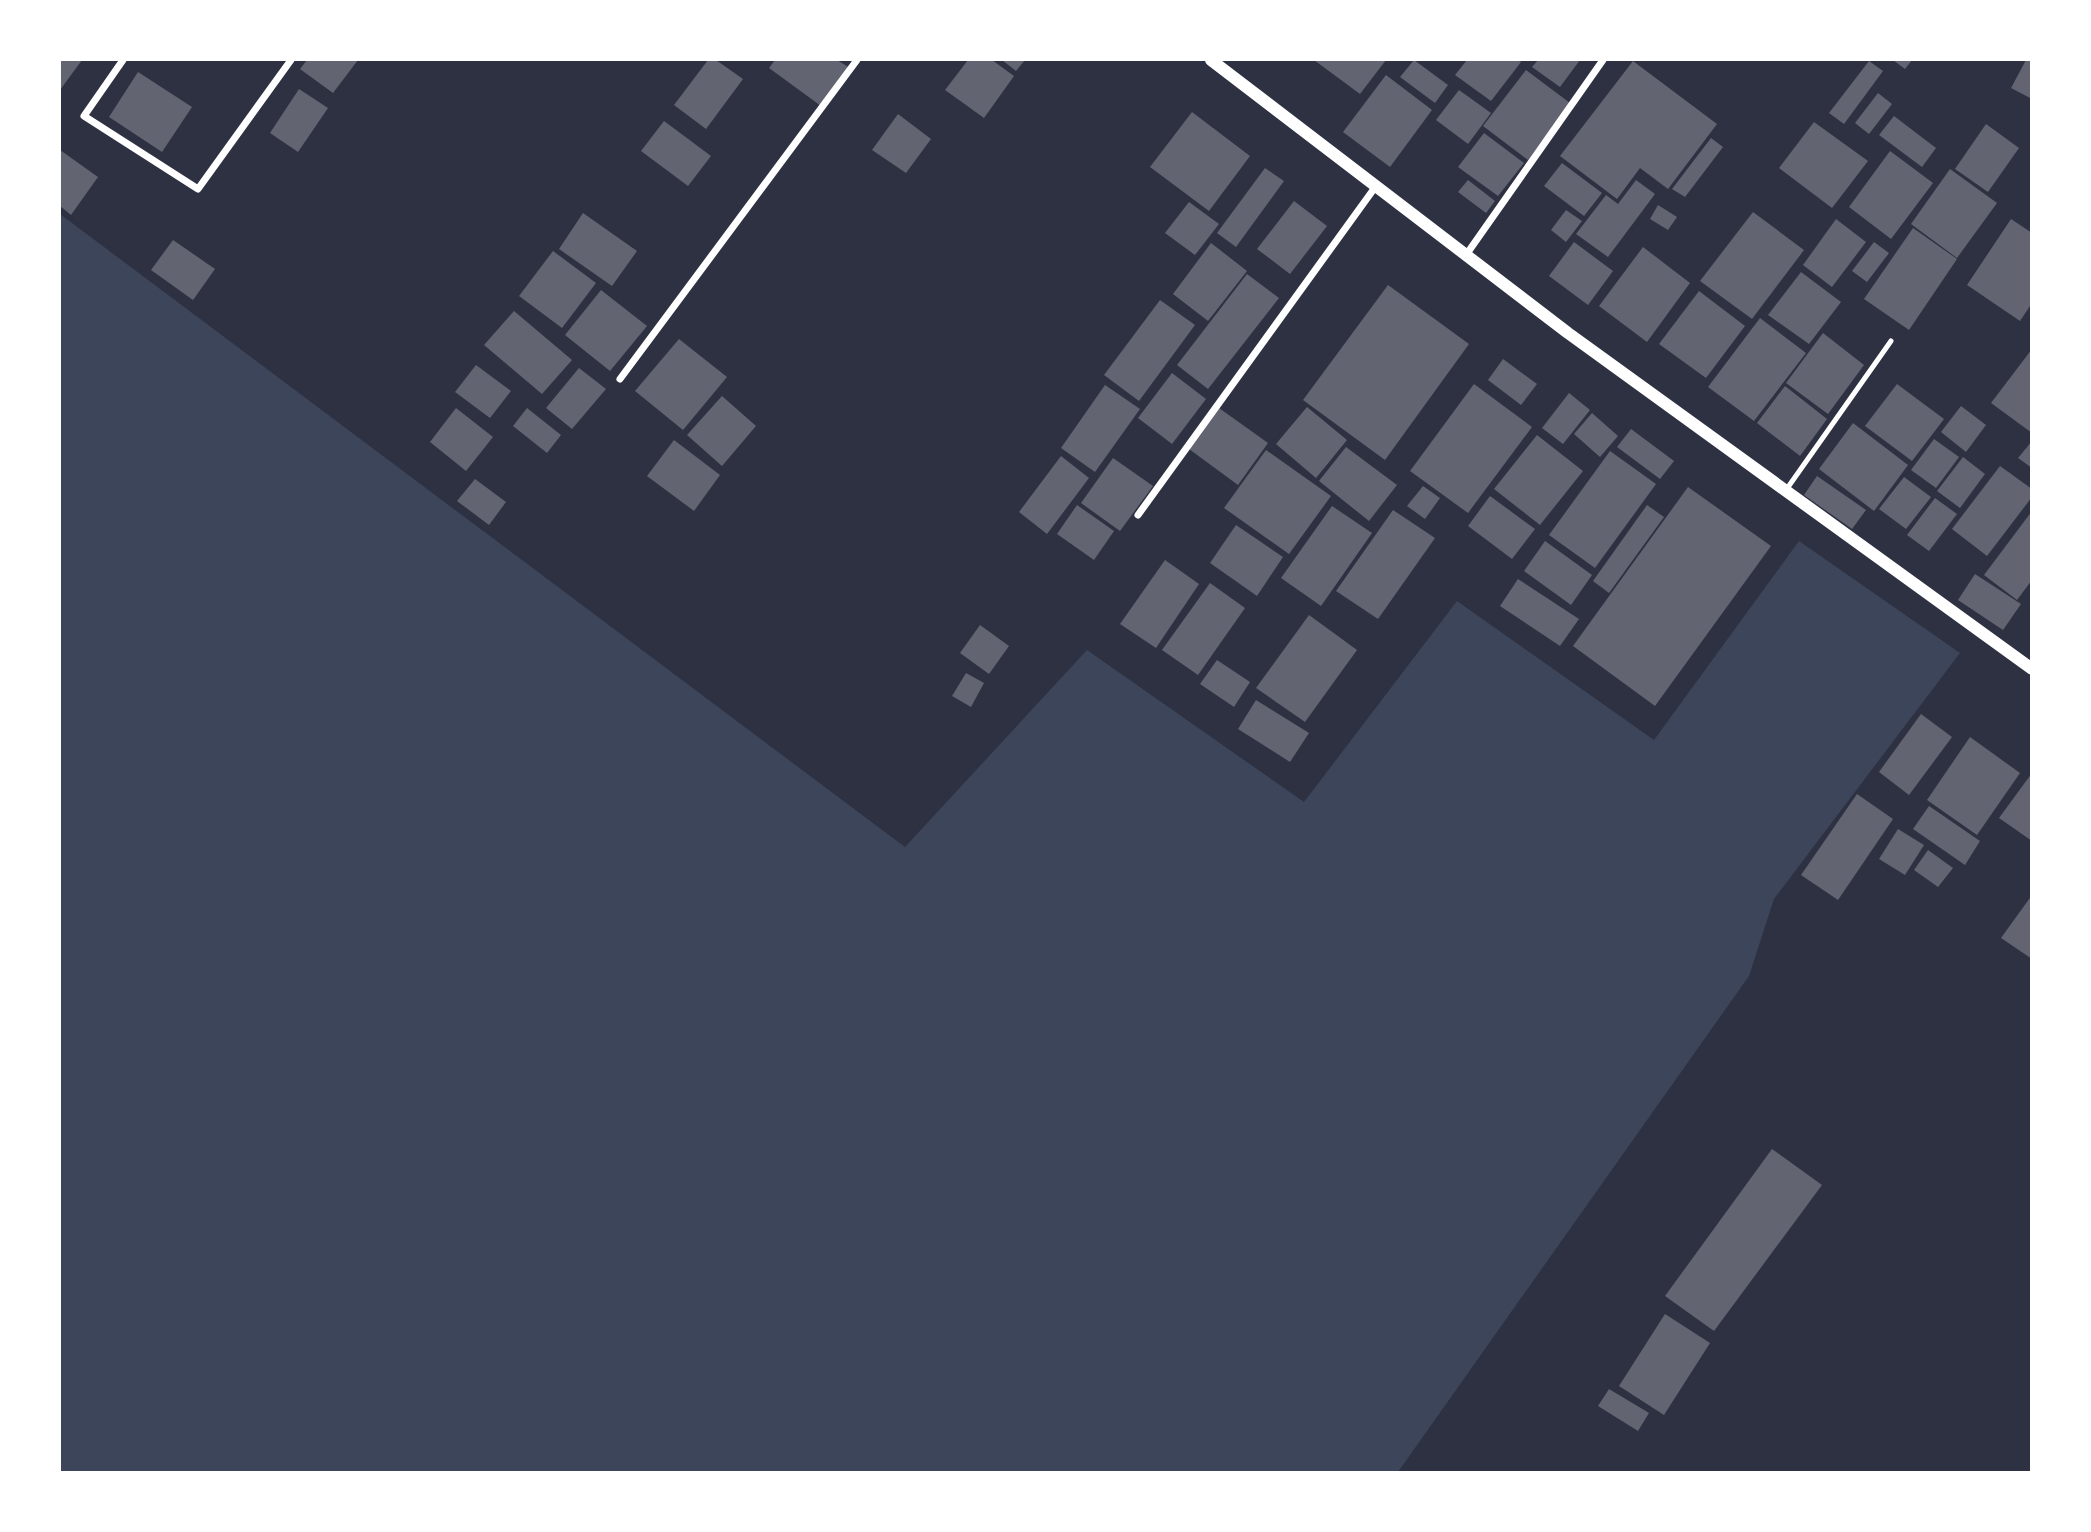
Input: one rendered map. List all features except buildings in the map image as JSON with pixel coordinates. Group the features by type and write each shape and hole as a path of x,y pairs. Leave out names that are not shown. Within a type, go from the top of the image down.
{"street":[{"path":"122,60 84,116 198,189 291,60"},
{"path":"620,379 857,60"},
{"path":"1211,60 1568,333 2032,669"},
{"path":"1466,255 1603,60"},
{"path":"1138,515 1376,186"}],"lane":[{"path":"1785,491 1891,341"}],"shaded area":[{"path":"60,214 905,847 1087,650 1304,802 1457,601 1654,740 1799,541 1960,653 1774,899 1749,976 1398,1472 60,1472"}]}
